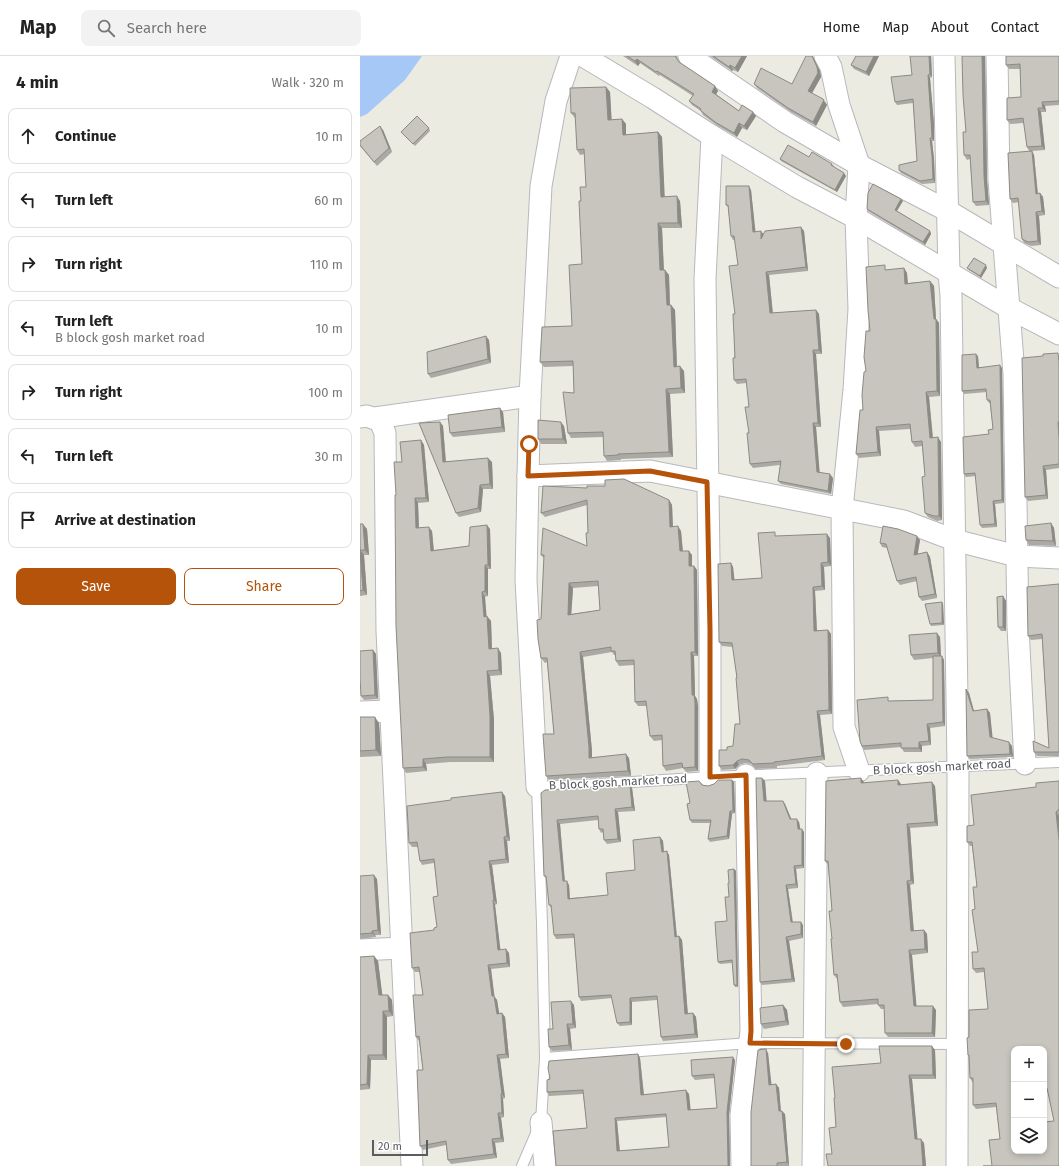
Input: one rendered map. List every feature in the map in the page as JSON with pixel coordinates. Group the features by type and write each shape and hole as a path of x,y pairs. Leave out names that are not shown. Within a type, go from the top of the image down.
{"street":[{"path":"537,787 526,580 530,396 541,186 556,101 571,56"},
{"path":"582,56 797,187 856,218 1009,308 1059,334"},
{"path":"689,56 785,122 859,165 948,211 1059,277"},
{"path":"826,56 839,105 859,165 856,218 859,308 854,390 842,509 844,727 859,771"},
{"path":"944,56 949,273 951,296 958,767 957,1166"},
{"path":"996,56 999,180 1014,374 1018,627 1025,764"},
{"path":"710,777 710,630 705,278 712,136"},
{"path":"367,418 530,396"},
{"path":"367,418 380,421 385,433 387,631 412,1166"},
{"path":"528,476 650,471 904,522 954,540 1016,556 1059,558"},
{"path":"360,712 390,711"},
{"path":"813,1166 817,773"},
{"path":"742,1166 741,1115 751,1023 746,775"},
{"path":"360,950 401,948"},
{"path":"541,1122 545,1166"}],"lane":[{"name":"B block gosh market road","path":"522,1166 541,1122 545,1058 542,908 537,787 585,786 746,775 1059,762"},
{"path":"545,1058 750,1043 958,1044"}],"water":[{"path":"360,56 422,56 405,80 367,114 360,117"}],"building":[{"path":"627,56 675,56 679,62 715,86 712,92 739,111 742,105 753,112 744,126 739,123 734,133 715,122 700,110 701,109 689,101 694,94 637,59 635,61"},
{"path":"713,56 742,56 735,68 730,65 729,67"},
{"path":"806,56 812,56 818,73 808,91 824,100 813,122 788,108 754,84 761,68 792,84"},
{"path":"856,56 874,56 866,72 851,65"},
{"path":"910,56 929,56 930,74 928,75 932,138 930,138 933,179 920,181 899,170 899,165 917,161 913,99 895,102 891,77 912,75"},
{"path":"962,56 982,56 984,176 986,201 973,202 970,155 964,155 963,132 966,132"},
{"path":"1006,56 1059,56 1059,101 1042,102 1043,108 1038,108 1042,146 1027,147 1023,118 1007,120 1007,98 1021,97 1020,64 1006,65"},
{"path":"606,87 608,120 622,119 623,135 658,132 661,197 677,196 678,223 658,223 660,270 665,270 667,305 671,305 674,367 680,366 681,388 666,389 669,452 604,456 603,432 568,433 563,392 574,393 573,361 540,362 542,327 572,326 569,265 582,264 579,201 581,201 580,187 586,187 584,149 577,150 575,113 571,113 570,88"},
{"path":"417,116 429,128 413,144 401,132"},
{"path":"380,126 389,148 374,162 360,145 360,141"},
{"path":"788,145 809,157 812,152 844,173 835,190 780,159"},
{"path":"1032,151 1036,194 1040,193 1042,211 1036,212 1038,241 1028,242 1022,239 1018,198 1010,199 1008,153"},
{"path":"873,184 901,199 895,210 930,231 923,242 867,209 868,193"},
{"path":"726,186 749,186 753,232 761,231 761,239 765,231 801,227 806,267 766,272 770,313 816,310 819,350 813,350 818,423 813,423 817,472 830,474 828,491 778,481 781,461 750,464 747,433 749,433 745,407 749,407 746,379 734,380 733,358 735,358 733,314 735,314 729,266 738,265 734,236 731,236 728,205 726,205"},
{"path":"974,258 986,265 980,276 967,268"},
{"path":"885,265 885,270 904,268 905,284 930,281 934,319 936,319 937,391 926,392 930,438 938,437 939,516 925,513 922,477 925,476 922,441 912,442 910,424 876,427 878,452 856,454 860,410 863,410 862,395 864,372 866,371 864,357 866,331 870,331 866,267"},
{"path":"486,336 488,359 428,374 427,352"},
{"path":"1058,353 1059,464 1043,466 1046,495 1025,497 1022,358"},
{"path":"976,354 977,368 1000,365 1002,500 993,501 995,524 980,525 975,473 964,474 963,437 989,434 988,430 993,429 990,400 987,400 986,389 962,391 962,355"},
{"path":"500,408 502,427 450,433 448,415"},
{"path":"538,420 561,422 563,439 538,439"},
{"path":"440,422 443,462 488,458 490,484 480,485 478,508 456,513 419,423"},
{"path":"421,440 426,498 415,498 416,528 429,527 431,551 469,546 470,527 487,525 488,565 485,565 485,591 482,592 484,617 487,616 489,649 498,648 499,670 487,671 490,716 490,757 447,757 423,759 423,767 403,768 396,626 396,495 394,462 402,462 400,442"},
{"path":"624,479 669,500 670,527 678,526 680,551 689,551 689,566 694,566 695,652 691,652 692,695 694,695 695,702 695,767 683,768 682,763 663,766 662,735 650,736 646,701 635,702 634,660 616,661 615,651 611,651 611,647 580,652 589,758 626,754 628,771 546,776 543,734 554,734 547,658 541,658 538,639 537,620 541,619 544,555 541,555 543,528 587,546 586,533 588,533 587,500 541,513 543,486 587,488 587,486 605,486 605,480","holes":["598,581 600,610 568,615 569,583"]},
{"path":"1051,523 1053,541 1026,540 1025,526"},
{"path":"360,524 363,524 365,550 360,550"},
{"path":"883,526 898,529 917,536 914,555 927,552 935,594 919,597 916,577 897,581 886,544 880,543"},
{"path":"775,532 775,536 827,534 828,562 821,563 822,586 813,587 814,631 828,630 829,710 817,711 822,756 774,763 753,764 749,760 742,759 733,765 719,766 719,750 727,750 727,747 733,746 735,724 740,724 737,678 732,643 719,642 718,564 731,563 732,580 762,578 758,533"},
{"path":"360,550 363,590 360,591"},
{"path":"1059,584 1059,752 1034,752 1033,741 1049,748 1042,634 1028,636 1027,587"},
{"path":"1003,596 1003,627 998,627 997,597"},
{"path":"942,602 942,623 930,624 925,604"},
{"path":"937,633 938,653 911,655 909,635"},
{"path":"373,650 375,695 361,696 360,651"},
{"path":"933,656 942,656 943,722 927,724 929,741 919,742 919,748 901,748 901,743 862,746 860,741 857,700 888,697 888,701 933,700"},
{"path":"966,689 973,711 987,709 990,737 1009,742 1010,754 967,756"},
{"path":"360,717 375,717 376,750 360,751"},
{"path":"756,778 762,778 764,801 783,801 790,819 797,819 798,829 802,829 802,865 794,866 796,884 786,885 791,922 801,922 801,934 786,937 792,979 760,982"},
{"path":"861,778 861,783 898,780 898,785 932,782 935,822 907,824 911,880 907,881 911,931 924,930 925,949 909,950 914,1006 933,1006 932,1033 885,1033 884,1005 878,1005 878,999 840,1002 837,974 834,975 829,911 832,911 828,861 825,861 826,781"},
{"path":"718,780 732,780 733,811 730,811 727,836 708,839 711,820 690,820 687,804 690,803 686,782 699,781 702,785 708,786 714,784"},
{"path":"1059,781 1059,809 1056,812 1059,840 1059,1166 992,1166 989,1140 1000,1139 996,1103 973,1105 973,1078 970,1078 967,1038 969,1037 969,1010 988,1009 984,968 973,969 972,952 978,952 972,910 975,909 973,887 977,887 972,842 967,842 967,826 974,825 971,795 1036,787 1036,783"},
{"path":"630,785 632,807 615,809 618,839 604,840 603,829 599,829 598,816 557,820 563,881 567,881 568,899 608,895 606,873 635,870 633,840 660,837 662,852 667,851 675,937 679,936 685,1014 693,1013 695,1034 661,1037 657,996 630,998 630,1022 617,1023 611,995 579,997 574,934 554,935 551,905 549,905 546,876 544,876 541,793 545,790"},
{"path":"502,792 507,836 504,837 506,859 489,861 498,950 506,949 507,963 488,965 492,996 494,996 497,1014 502,1013 506,1054 497,1055 502,1094 502,1113 498,1113 501,1138 492,1139 494,1154 448,1160 446,1141 420,1146 417,1070 423,1070 419,1036 416,1037 413,995 423,995 419,967 412,968 410,933 434,930 434,928 437,927 433,897 438,896 434,859 420,861 417,842 409,843 407,806 451,800 451,798"},
{"path":"734,869 737,985 734,985 732,960 718,962 715,922 727,921 725,897 729,897 728,870"},
{"path":"374,875 378,930 372,931 372,933 360,934 360,876"},
{"path":"374,956 379,995 388,995 389,1011 383,1011 383,1055 368,1055 367,1084 360,1085 360,957"},
{"path":"571,1001 573,1024 567,1024 569,1045 549,1047 548,1029 553,1029 551,1002"},
{"path":"783,1005 786,1021 761,1024 760,1008"},
{"path":"879,1046 932,1046 933,1075 909,1075 915,1139 921,1139 923,1166 828,1166 826,1154 832,1154 829,1128 836,1127 832,1067 881,1063"},
{"path":"766,1049 769,1085 776,1084 779,1111 782,1111 787,1162 777,1163 777,1166 751,1166 751,1112 758,1050"},
{"path":"638,1054 641,1095 686,1090 688,1110 717,1108 714,1074 692,1076 691,1060 733,1057 727,1112 728,1166 556,1166 553,1131 587,1128 583,1090 547,1092 547,1080 550,1079 548,1068 549,1061","holes":["666,1114 669,1147 617,1151 615,1118"]}],"route":[{"path":"529,444 528,476 650,471 707,482 710,630 710,777 746,775 750,1043 846,1044"}]}
